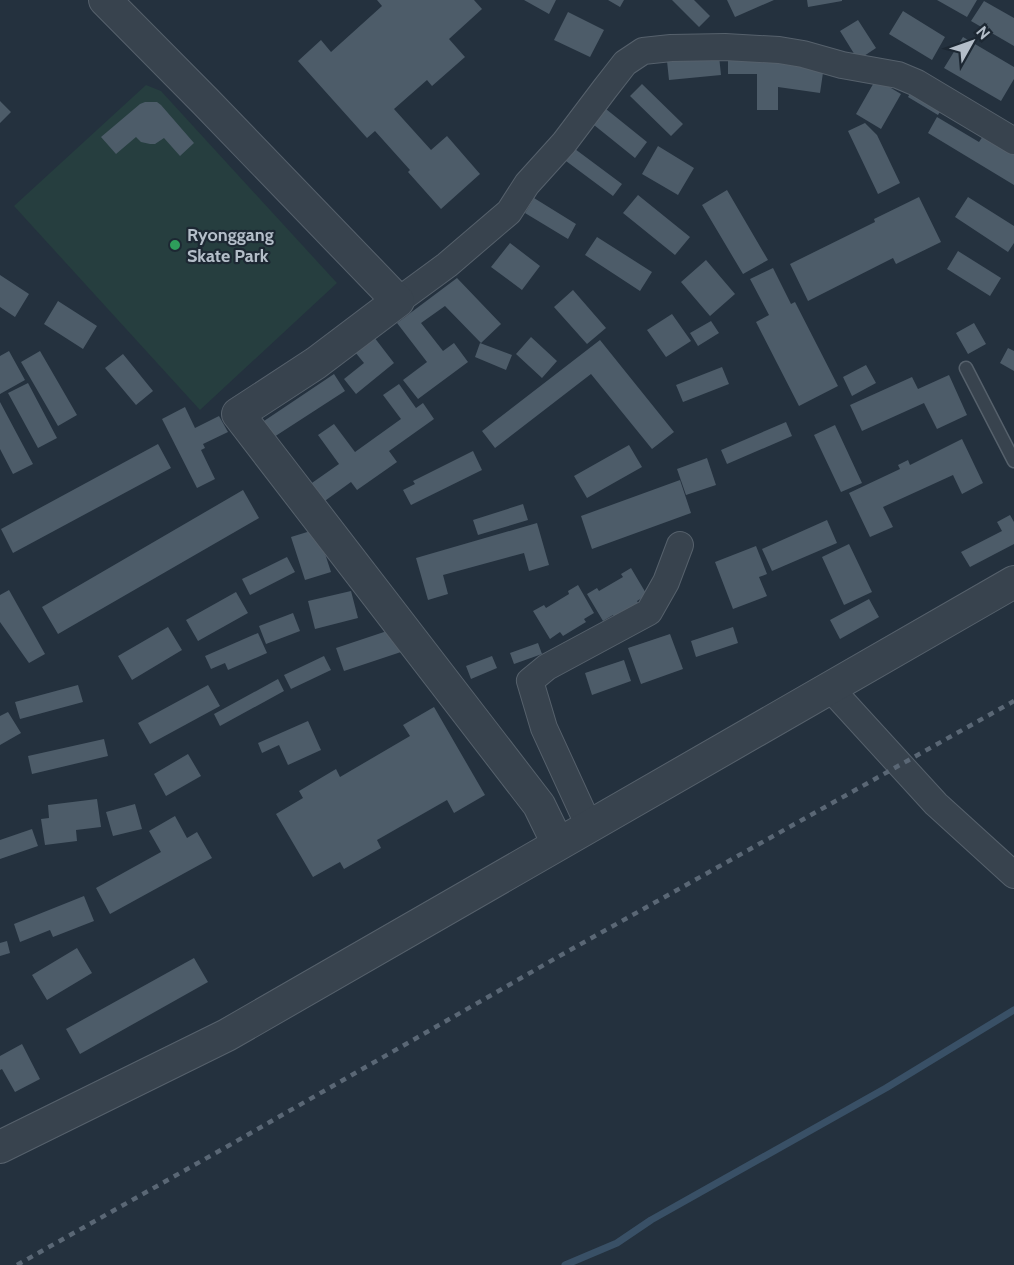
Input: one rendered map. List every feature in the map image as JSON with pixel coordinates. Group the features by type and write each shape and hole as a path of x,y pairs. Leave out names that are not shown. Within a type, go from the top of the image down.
{"street":[{"path":"105,0 398,301"},
{"path":"558,844 539,805 238,414 316,363 447,265 509,212 527,184 564,143 625,63 643,51 725,47 779,50 898,75 917,83 1014,141"},
{"path":"589,826 544,728 530,681 546,667 650,612 666,582 680,544"},
{"path":"0,1147 227,1035 1014,582"},
{"path":"830,688 936,804 1014,875"}],"lane":[{"path":"966,368 1014,461"}],"green space":[{"name":"Ryonggang Skate Park","path":"146,85 161,91 337,283 200,410 14,206"}],"building":[{"path":"377,0 474,0 482,9 449,39 465,57 432,86 427,80 394,109 431,150 447,136 480,174 441,209 375,131 367,138 298,61 321,40 331,52 382,6"},
{"path":"524,0 556,0 549,14"},
{"path":"608,0 624,0 620,7"},
{"path":"672,0 694,0 710,16 699,27"},
{"path":"727,0 774,0 735,17"},
{"path":"807,0 842,0 842,1 808,7"},
{"path":"937,0 977,0 967,17"},
{"path":"984,1 1014,18 1014,46 971,21"},
{"path":"903,11 945,37 932,60 889,34"},
{"path":"568,12 604,30 590,57 554,40"},
{"path":"858,20 876,48 858,60 840,31"},
{"path":"963,37 1014,67 1014,79 1001,101 944,68"},
{"path":"719,56 721,75 669,80 667,61"},
{"path":"728,59 824,66 820,93 778,87 778,110 757,110 757,74 728,74"},
{"path":"876,79 901,94 881,129 856,114"},
{"path":"642,84 683,124 671,136 630,96"},
{"path":"914,86 944,105 938,115 908,97"},
{"path":"0,101 11,112 0,123"},
{"path":"145,102 157,102 161,105 194,143 180,156 164,138 155,144 150,144 141,142 136,137 116,154 101,137"},
{"path":"606,109 647,142 635,158 594,125"},
{"path":"937,117 979,142 983,136 1014,155 1014,185 928,133"},
{"path":"865,123 877,135 900,183 878,194 848,131"},
{"path":"658,146 694,168 678,195 642,174"},
{"path":"575,149 622,184 613,196 566,161"},
{"path":"727,190 768,260 743,274 702,205"},
{"path":"638,195 690,237 675,255 623,213"},
{"path":"919,197 941,242 896,264 893,258 808,301 790,264 875,222 874,219"},
{"path":"968,197 1014,226 1014,243 1008,252 955,217"},
{"path":"534,198 576,224 568,239 525,213"},
{"path":"597,237 652,272 640,291 585,255"},
{"path":"510,243 540,266 522,290 491,267"},
{"path":"958,251 1001,278 990,296 947,269"},
{"path":"706,260 735,294 710,316 681,282"},
{"path":"773,268 791,304 795,302 838,386 799,406 756,322 769,315 750,279"},
{"path":"0,275 29,294 15,317 0,307"},
{"path":"457,278 501,324 481,343 445,306 421,323 443,351 454,343 468,362 418,399 403,380 427,362 397,323"},
{"path":"573,290 606,328 587,344 554,307"},
{"path":"58,301 97,326 83,349 44,324"},
{"path":"672,314 691,341 666,357 647,330"},
{"path":"711,321 719,333 698,346 690,333"},
{"path":"974,323 986,344 968,354 956,333"},
{"path":"374,337 394,363 356,394 344,379 364,363 355,352"},
{"path":"531,337 557,361 542,378 516,354"},
{"path":"600,340 674,432 652,449 591,374 495,448 482,431"},
{"path":"480,343 512,355 506,370 475,357"},
{"path":"1008,348 1014,351 1014,371 1000,363"},
{"path":"9,351 25,380 0,394 0,356"},
{"path":"40,351 77,415 58,426 21,362"},
{"path":"123,354 153,391 136,405 105,368"},
{"path":"866,365 876,383 852,396 843,377"},
{"path":"722,367 729,384 683,402 676,385"},
{"path":"334,374 345,391 274,437 264,421"},
{"path":"949,375 967,415 937,429 924,403 862,431 850,405 912,377 918,389"},
{"path":"28,383 57,438 38,448 8,393"},
{"path":"399,384 416,408 423,403 434,419 389,451 397,462 357,490 351,482 322,503 309,485 339,464 318,435 334,424 355,452 401,419 383,395"},
{"path":"0,402 33,464 13,474 0,449"},
{"path":"185,407 195,428 219,416 228,432 203,444 205,448 201,450 215,479 197,488 162,419"},
{"path":"786,422 792,436 727,464 721,450"},
{"path":"835,425 862,483 841,492 814,435"},
{"path":"962,439 983,483 962,494 953,475 883,507 893,527 870,537 849,493 900,469 898,465 908,460 910,465"},
{"path":"158,444 171,468 13,553 1,529"},
{"path":"629,445 642,467 587,498 574,476"},
{"path":"473,451 482,470 411,505 403,490 415,484 413,481"},
{"path":"707,458 716,485 686,495 677,469"},
{"path":"680,480 691,513 592,549 581,516"},
{"path":"243,490 259,518 58,634 42,607"},
{"path":"523,504 528,520 478,535 473,520"},
{"path":"1010,515 1014,522 1014,544 970,567 961,552 1002,531 997,522"},
{"path":"827,520 837,543 772,571 762,549"},
{"path":"537,523 549,565 529,571 524,553 443,575 448,594 428,600 416,558"},
{"path":"317,529 331,572 305,580 291,537"},
{"path":"849,544 872,592 844,605 822,557"},
{"path":"756,546 767,574 759,577 767,596 733,609 715,562"},
{"path":"287,557 295,572 250,595 242,579"},
{"path":"631,568 647,595 637,601 639,605 616,619 613,615 603,621 587,594 597,588 599,591 623,577 621,574"},
{"path":"578,585 594,613 584,619 586,622 563,636 560,632 550,639 533,611 544,605 546,608 569,594 568,591"},
{"path":"9,590 45,654 29,663 0,622 0,595"},
{"path":"351,591 358,618 315,629 308,601"},
{"path":"236,592 248,613 198,641 186,620"},
{"path":"869,599 879,617 840,639 830,620"},
{"path":"293,613 300,631 266,644 259,626"},
{"path":"168,627 182,650 132,680 118,656"},
{"path":"399,627 407,650 344,671 336,648"},
{"path":"733,627 738,643 696,657 691,641"},
{"path":"258,633 267,653 228,670 225,663 211,669 205,656"},
{"path":"670,634 683,669 641,684 628,648"},
{"path":"538,643 542,654 514,664 510,653"},
{"path":"324,656 331,670 291,689 284,675"},
{"path":"492,656 497,668 471,679 466,666"},
{"path":"624,660 631,681 592,695 585,673"},
{"path":"278,679 284,691 220,726 214,714"},
{"path":"78,685 83,702 20,719 15,702"},
{"path":"208,685 220,706 150,744 138,723"},
{"path":"434,707 485,795 454,813 447,800 377,840 381,848 344,869 340,862 313,877 276,814 303,798 299,791 336,769 340,777 410,736 403,725"},
{"path":"8,712 21,733 0,745 0,716"},
{"path":"308,721 321,750 288,765 279,745 262,753 258,743"},
{"path":"104,739 108,756 32,774 28,756"},
{"path":"188,754 201,776 166,796 154,774"},
{"path":"97,799 101,827 76,830 77,841 45,845 41,819 49,818 48,805"},
{"path":"135,804 142,829 113,836 106,812"},
{"path":"175,816 187,838 197,832 212,858 110,914 96,888 161,852 149,831"},
{"path":"32,829 38,846 0,859 0,840"},
{"path":"84,896 94,921 53,937 50,930 20,942 14,924"},
{"path":"7,941 10,953 0,956 0,943"},
{"path":"77,948 92,973 47,1000 32,975"},
{"path":"194,958 208,982 80,1054 66,1029"},
{"path":"22,1044 40,1079 15,1092 2,1069 0,1070 0,1056"}],"waterway":[{"path":"565,1265 617,1243 651,1220 886,1088 1014,1010"}],"railway":[{"path":"17,1265 563,954 1014,701"}],"place":[{"name":"Ryonggang Skate Park","path":"175,245"}]}
